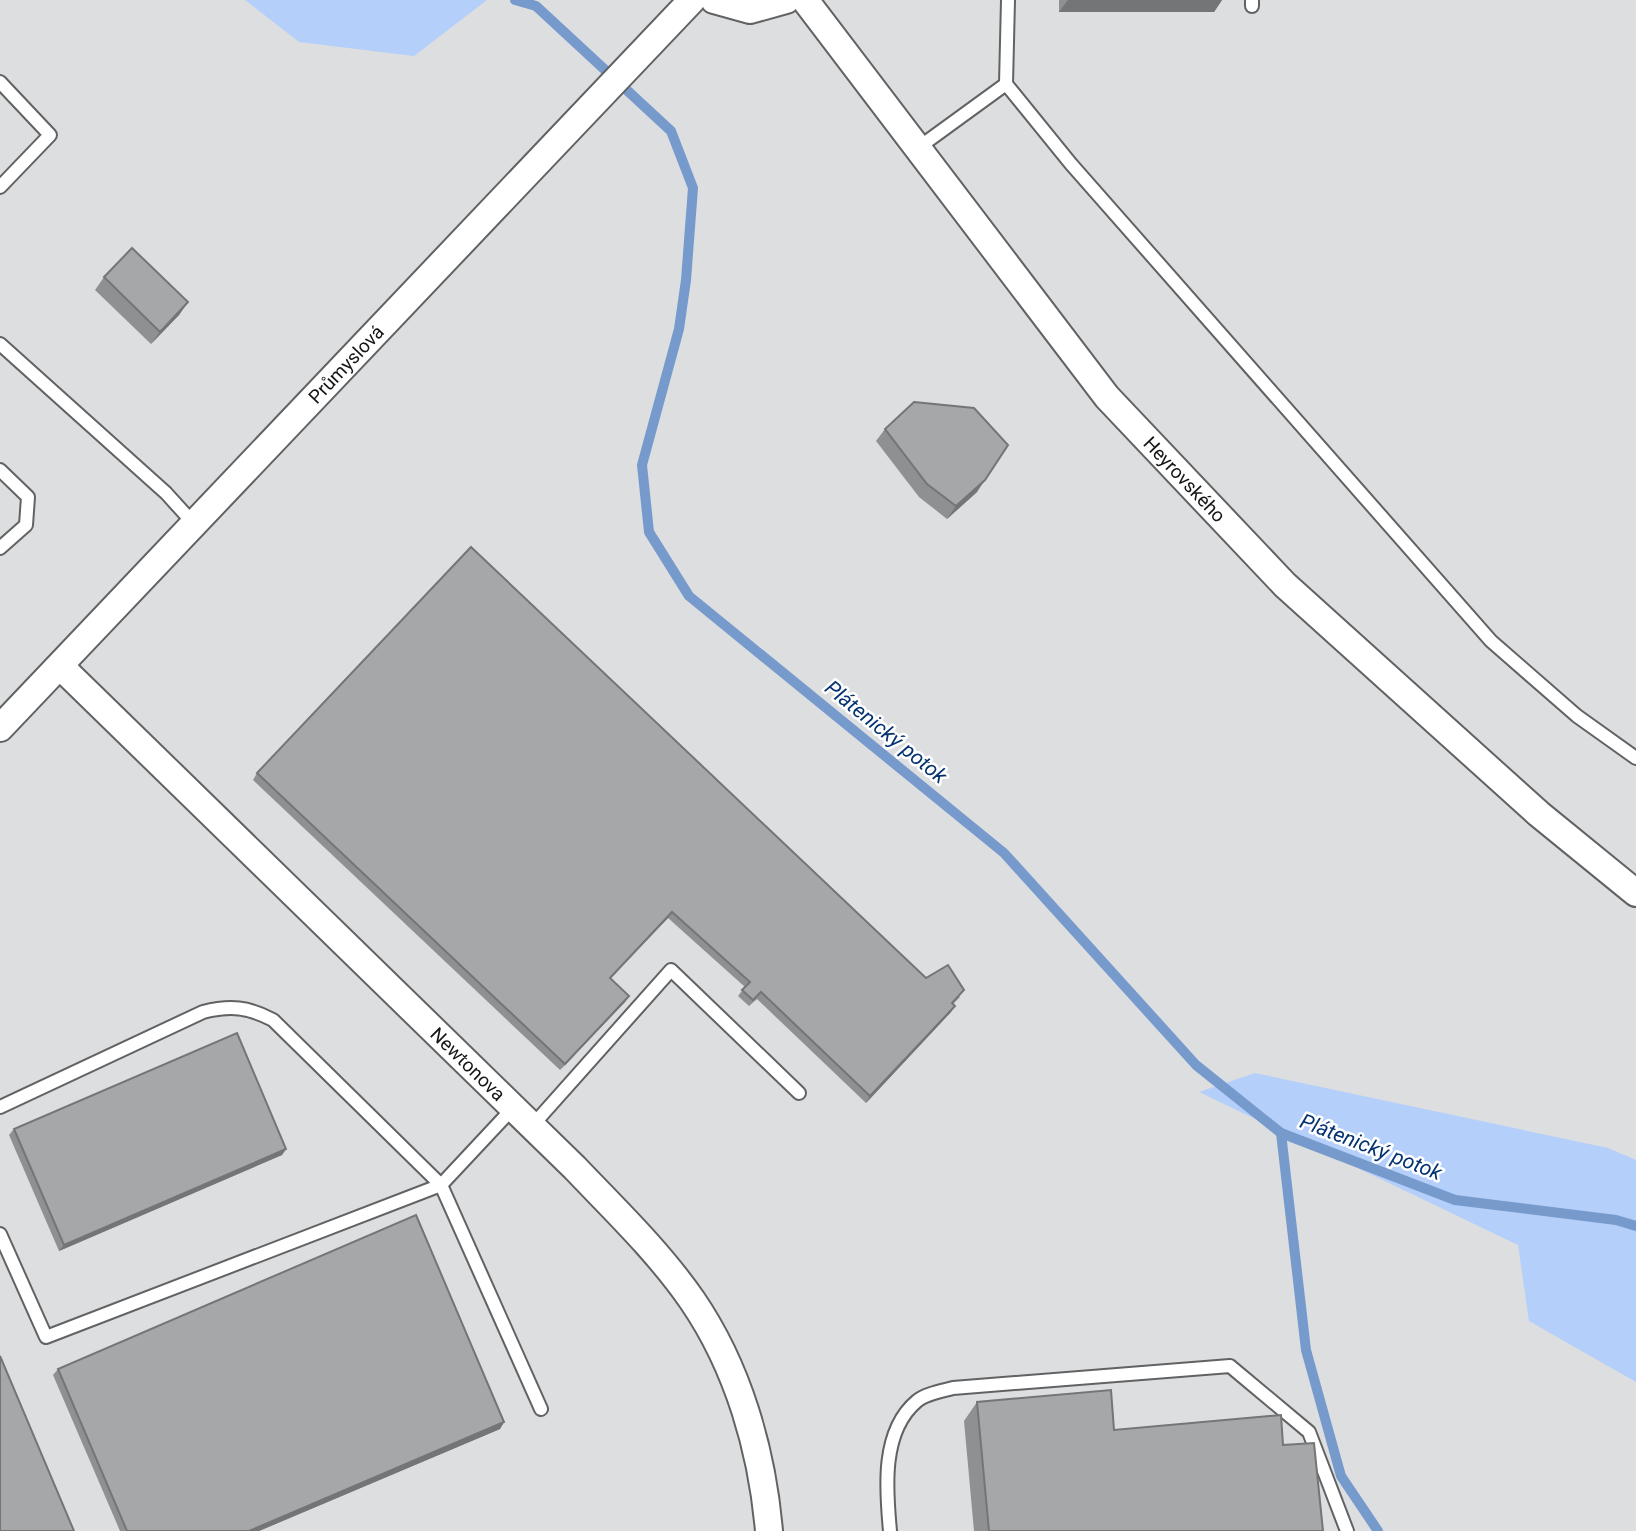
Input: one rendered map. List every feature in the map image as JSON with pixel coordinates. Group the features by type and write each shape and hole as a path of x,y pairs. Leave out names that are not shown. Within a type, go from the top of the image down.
{"street":[{"name":"Průmyslová","path":"0,729 654,44 692,0"},
{"path":"714,0 750,10 763,9 786,0"},
{"name":"Heyrovského","path":"806,0 1107,397 1285,584 1539,814 1636,893"},
{"name":"Newtonova","path":"60,666 523,1117 648,1244 692,1300 721,1349 757,1451 769,1531"}],"lane":[{"path":"1007,0 1006,84 1071,164 1491,641 1577,716 1636,758"},
{"path":"0,82 50,135 0,187"},
{"path":"918,148 1006,84"},
{"path":"0,344 166,493 195,525"},
{"path":"0,470 28,497 26,525 0,548"},
{"path":"0,1234 46,1337 441,1185 523,1117 671,970 799,1093"},
{"path":"0,1107 203,1012 225,1007 252,1009 273,1020 441,1185 541,1409"},
{"path":"890,1531 887,1489 895,1427 918,1400 953,1388 1230,1366 1309,1432 1348,1531"}],"shaded area":[{"path":"245,0 487,0 414,56 299,42"},
{"path":"1255,1073 1608,1148 1636,1160 1636,1382 1529,1321 1518,1245 1199,1092"}],"building":[{"path":"132,248 188,302 160,332 104,277"},
{"path":"914,402 974,408 1008,445 985,480 956,506 927,484 885,429"},
{"path":"471,547 926,978 948,965 964,990 952,1003 955,1006 870,1096 761,992 753,1000 742,990 750,982 672,912 610,978 629,996 565,1064 257,773"},
{"path":"237,1033 286,1149 64,1245 14,1129"},
{"path":"416,1215 504,1422 249,1531 127,1531 58,1369"},
{"path":"0,1356 74,1531 0,1531"},
{"path":"1111,1390 1114,1430 1281,1415 1283,1445 1314,1443 1323,1531 989,1531 977,1402"}],"waterway":[{"name":"Plátenický potok","path":"515,0 536,6 671,131 693,188 686,280 679,329 642,465 649,532 689,596 1004,853 1196,1065 1281,1133 1455,1200 1616,1220 1636,1226"},
{"path":"1281,1133 1306,1350 1341,1476 1378,1531"}]}
